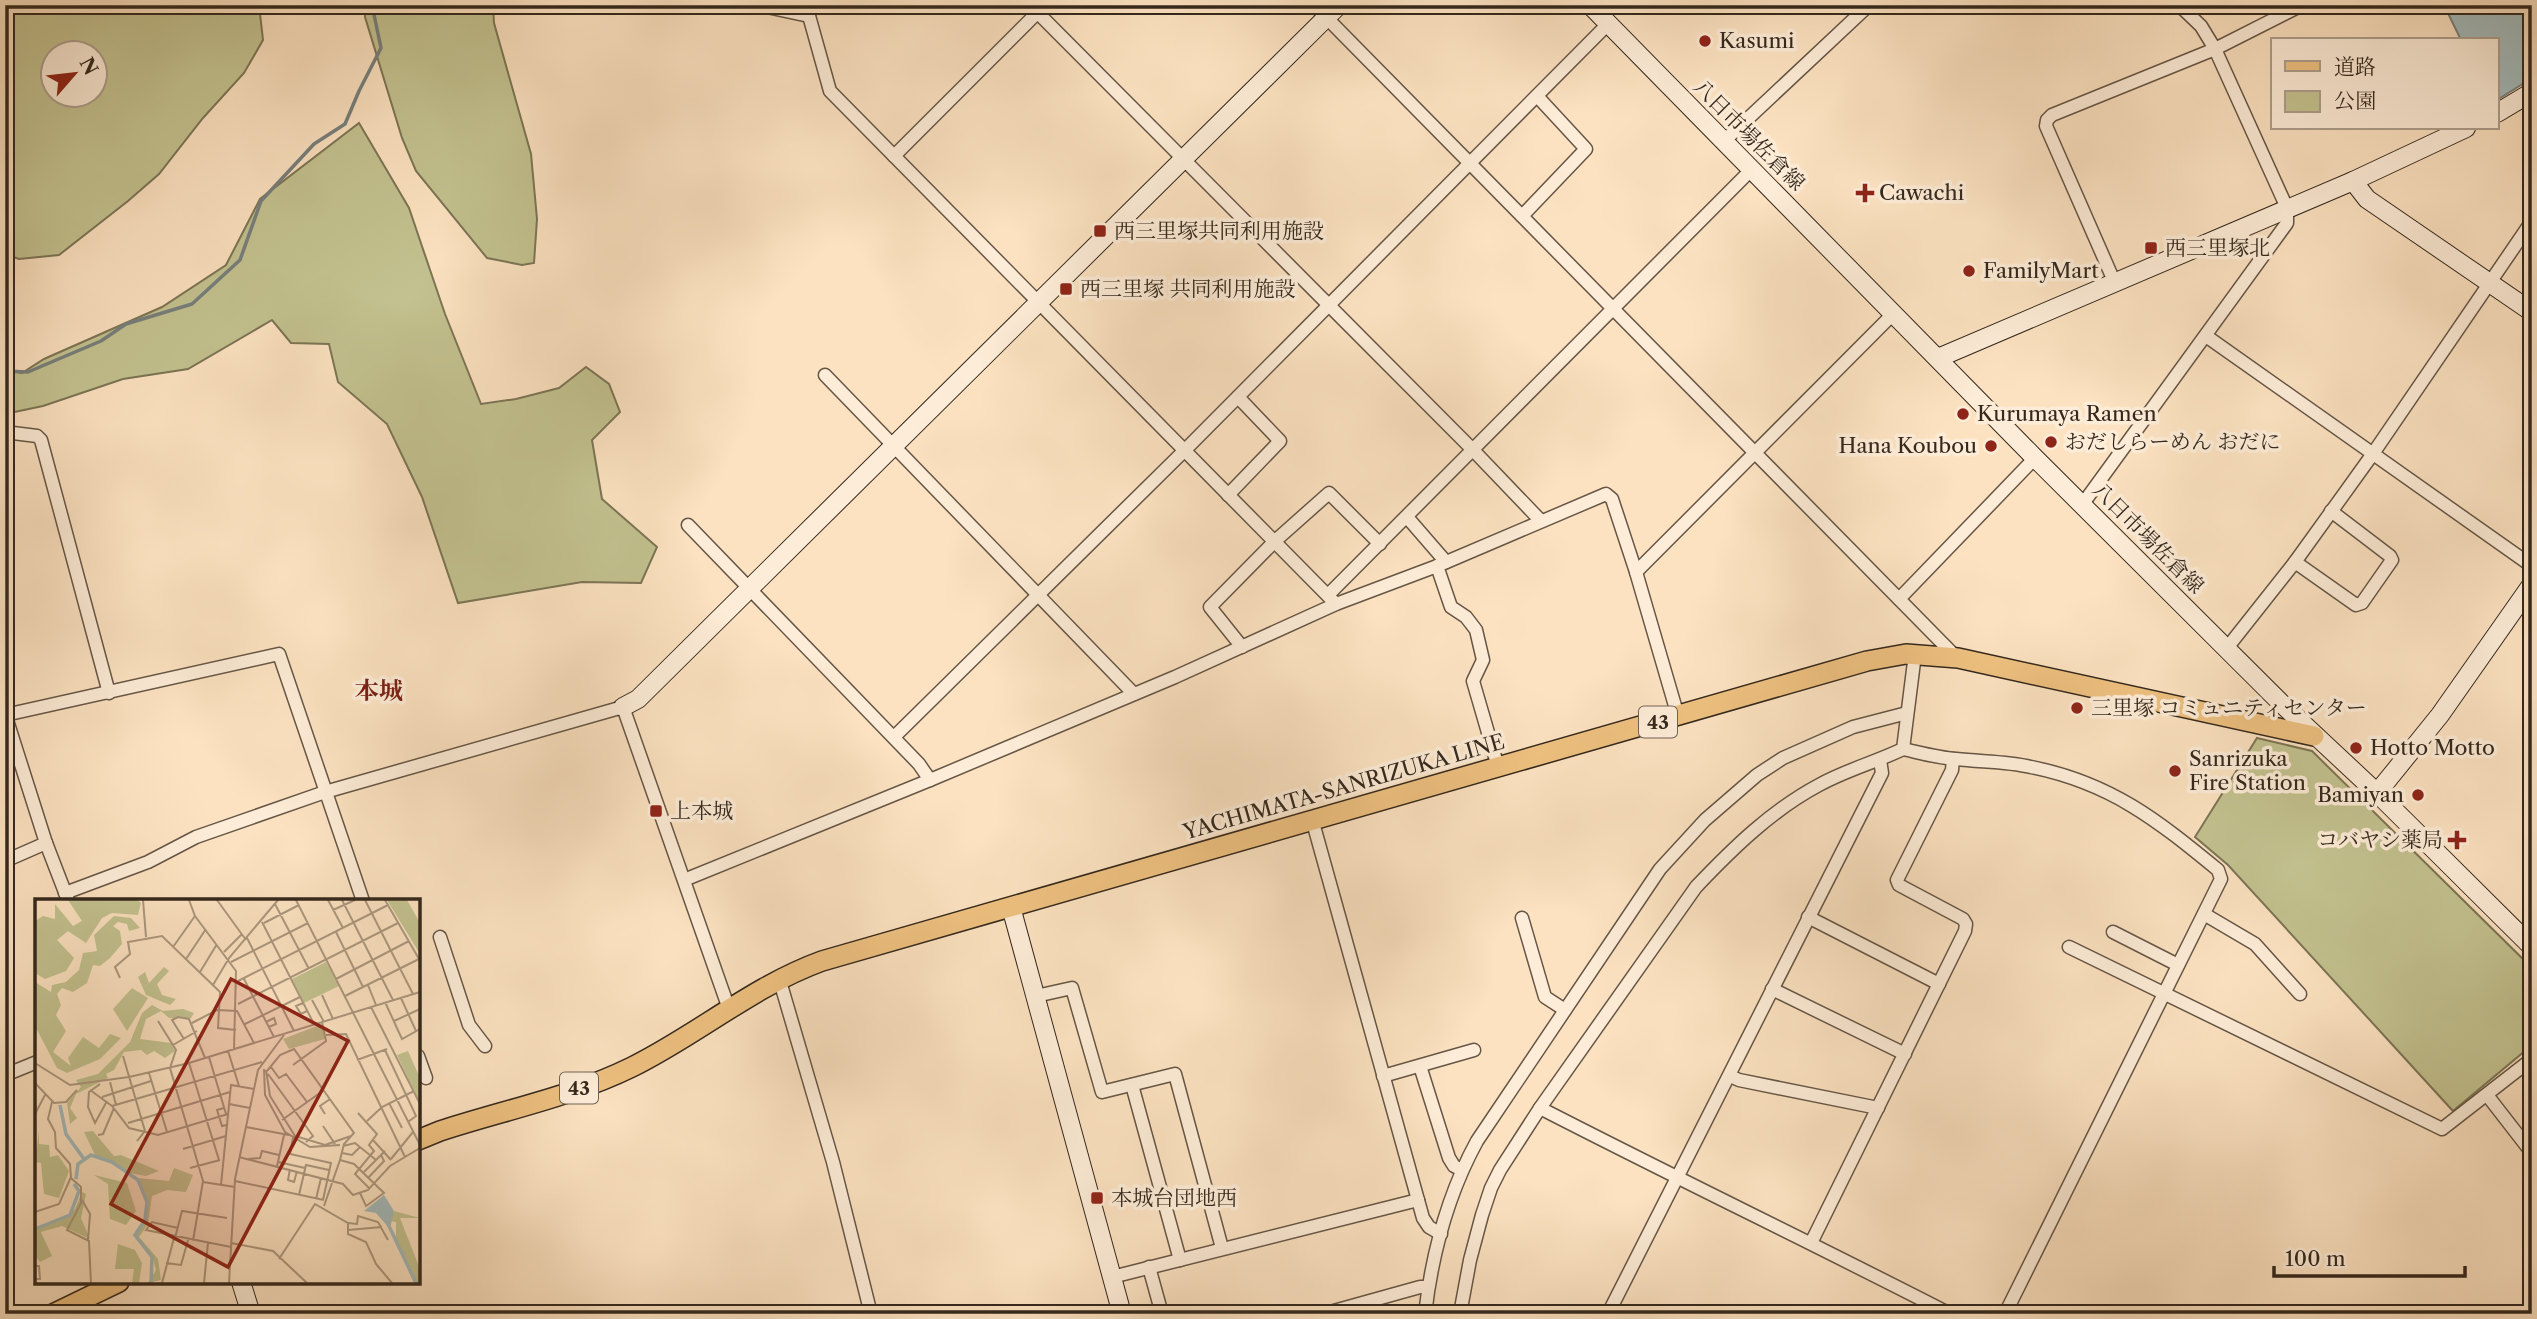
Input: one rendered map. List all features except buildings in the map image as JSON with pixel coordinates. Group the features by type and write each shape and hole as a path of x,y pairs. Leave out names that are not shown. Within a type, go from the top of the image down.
{"main road":[{"name":"YACHIMATA-SANRIZUKA LINE","path":"420,1139 485,1116 593,1084 656,1054 779,978 822,961 1867,661 1915,654 1958,658 2314,736"},
{"path":"52,1314 115,1284"}],"street":[{"path":"758,5 807,11 830,91 1333,599"},
{"name":"八日市場佐倉線","path":"1590,5 2082,505 2314,736 2530,941"},
{"path":"1723,142 1869,5"},
{"path":"2082,505 2284,231 2287,223 2287,208 2215,49 2201,26 2179,5"},
{"path":"2114,281 2046,126 2047,120 2052,115 2215,49 2302,5"},
{"path":"894,156 1038,8 1541,521"},
{"path":"362,899 325,792 279,654 5,715 66,897 148,862 196,837 325,792 623,706 638,699 1183,158 1326,9 1470,164 1958,658"},
{"path":"894,737 1184,451 1608,24"},
{"path":"2498,112 2532,92"},
{"path":"1522,216 1586,149 1537,96"},
{"path":"1938,358 2353,181 2462,130"},
{"path":"1333,599 1380,544 1751,170"},
{"path":"2353,181 2367,199 2532,312"},
{"path":"2227,648 2295,562 2372,455 2532,221"},
{"path":"1636,572 1893,314"},
{"path":"2206,336 2532,566"},
{"path":"825,375 1134,694"},
{"path":"1228,495 1280,441 1238,397"},
{"path":"5,432 37,436 41,440 109,693"},
{"path":"1899,599 2035,458"},
{"path":"1242,647 1210,607 1275,541 1329,493 1380,544"},
{"path":"684,880 1134,694 1242,647 1333,599 1441,564 1606,494 1612,499 1636,572 1678,716"},
{"path":"2295,562 2356,605 2362,603 2392,560 2331,511"},
{"path":"1407,517 1441,564 1451,607 1466,617 1476,630 1483,660 1473,681 1498,767"},
{"path":"688,525 894,737 930,780"},
{"path":"2376,793 2440,715 2532,584"},
{"path":"1903,749 1915,654"},
{"path":"623,706 729,1009"},
{"path":"1425,1314 1428,1287 1441,1234 1462,1170 1477,1141 1660,869 1705,820 1757,775 1783,758 1853,727 1907,713"},
{"path":"1460,1314 1470,1260 1491,1188 1540,1108 1696,887 1722,859 1768,818 1798,797 1821,784 1903,749 1953,759 1998,761 2032,767 2095,787 2128,802 2167,828 2218,870 2221,879 2005,1314"},
{"path":"1811,1243 1965,931 1966,924 1962,919 1899,885 1897,880 1952,771 1953,759"},
{"path":"1608,1314 1882,773 1880,761"},
{"path":"1312,819 1425,1223 1441,1234"},
{"path":"5,861 46,843"},
{"path":"1011,907 1122,1314"},
{"path":"2204,914 2255,944 2300,994"},
{"path":"1808,917 1939,984"},
{"path":"1521,918 1545,997 1565,1010"},
{"path":"2113,932 2178,965"},
{"path":"440,937 470,1025 485,1046"},
{"path":"2070,947 2437,1127 2446,1127 2532,1059"},
{"path":"779,978 833,1162 871,1314"},
{"path":"1036,996 1073,988 1102,1092 1175,1074 1223,1248"},
{"path":"1772,989 1905,1054"},
{"path":"1383,1076 1474,1050"},
{"path":"420,1062 426,1078"},
{"path":"5,1075 35,1063"},
{"path":"1420,1066 1449,1158 1454,1166 1462,1170"},
{"path":"1730,1076 1878,1108"},
{"path":"1132,1084 1180,1260"},
{"path":"2487,1095 2532,1153"},
{"path":"1540,1108 1951,1314"},
{"path":"1112,1277 1418,1200"},
{"path":"1149,1267 1162,1314"},
{"path":"242,1284 251,1314"},
{"path":"1323,1314 1428,1287"}],"green space":[{"path":"5,5 259,5 263,40 244,73 203,118 159,174 59,255 19,259 5,254"},
{"path":"365,5 493,5 494,23 531,154 537,219 534,263 522,265 487,258 416,171 402,138 365,17"},
{"path":"359,123 409,208 445,314 481,404 516,399 559,388 586,367 609,384 620,412 592,440 602,499 657,547 641,583 582,582 458,603 422,497 387,424 338,382 329,344 291,343 272,320 188,369 123,379 43,406 5,414 5,370 22,373 44,359 162,307 226,265 260,199"},
{"path":"2257,738 2312,751 2532,968 2532,1045 2453,1111 2228,865 2195,837"}],"water":[{"path":"2444,5 2532,5 2532,78 2498,99 2498,38 2460,38"}],"waterway":[{"path":"5,371 28,372 101,341 126,324 192,304 240,260 261,201 314,144 345,124 381,48 372,5"}],"place":[{"name":"Kasumi","path":"1705,41"},
{"name":"Cawachi","path":"1865,193"},
{"name":"西三里塚共同利用施設","path":"1100,231"},
{"name":"西三里塚北","path":"2151,248"},
{"name":"FamilyMart","path":"1969,271"},
{"name":"西三里塚 共同利用施設","path":"1066,289"},
{"name":"Kurumaya Ramen","path":"1963,414"},
{"name":"おだしらーめん おだに","path":"2051,442"},
{"name":"Hana Koubou","path":"1991,446"},
{"name":"三里塚 コミュニティセンター","path":"2077,708"},
{"name":"Hotto Motto","path":"2356,748"},
{"name":"Sanrizuka Fire Station","path":"2175,771"},
{"name":"Bamiyan","path":"2418,795"},
{"name":"上本城","path":"656,811"},
{"name":"コバヤシ薬局","path":"2457,840"},
{"name":"本城台団地西","path":"1097,1198"}],"district":[{"name":"本城","path":"379,691"}]}
